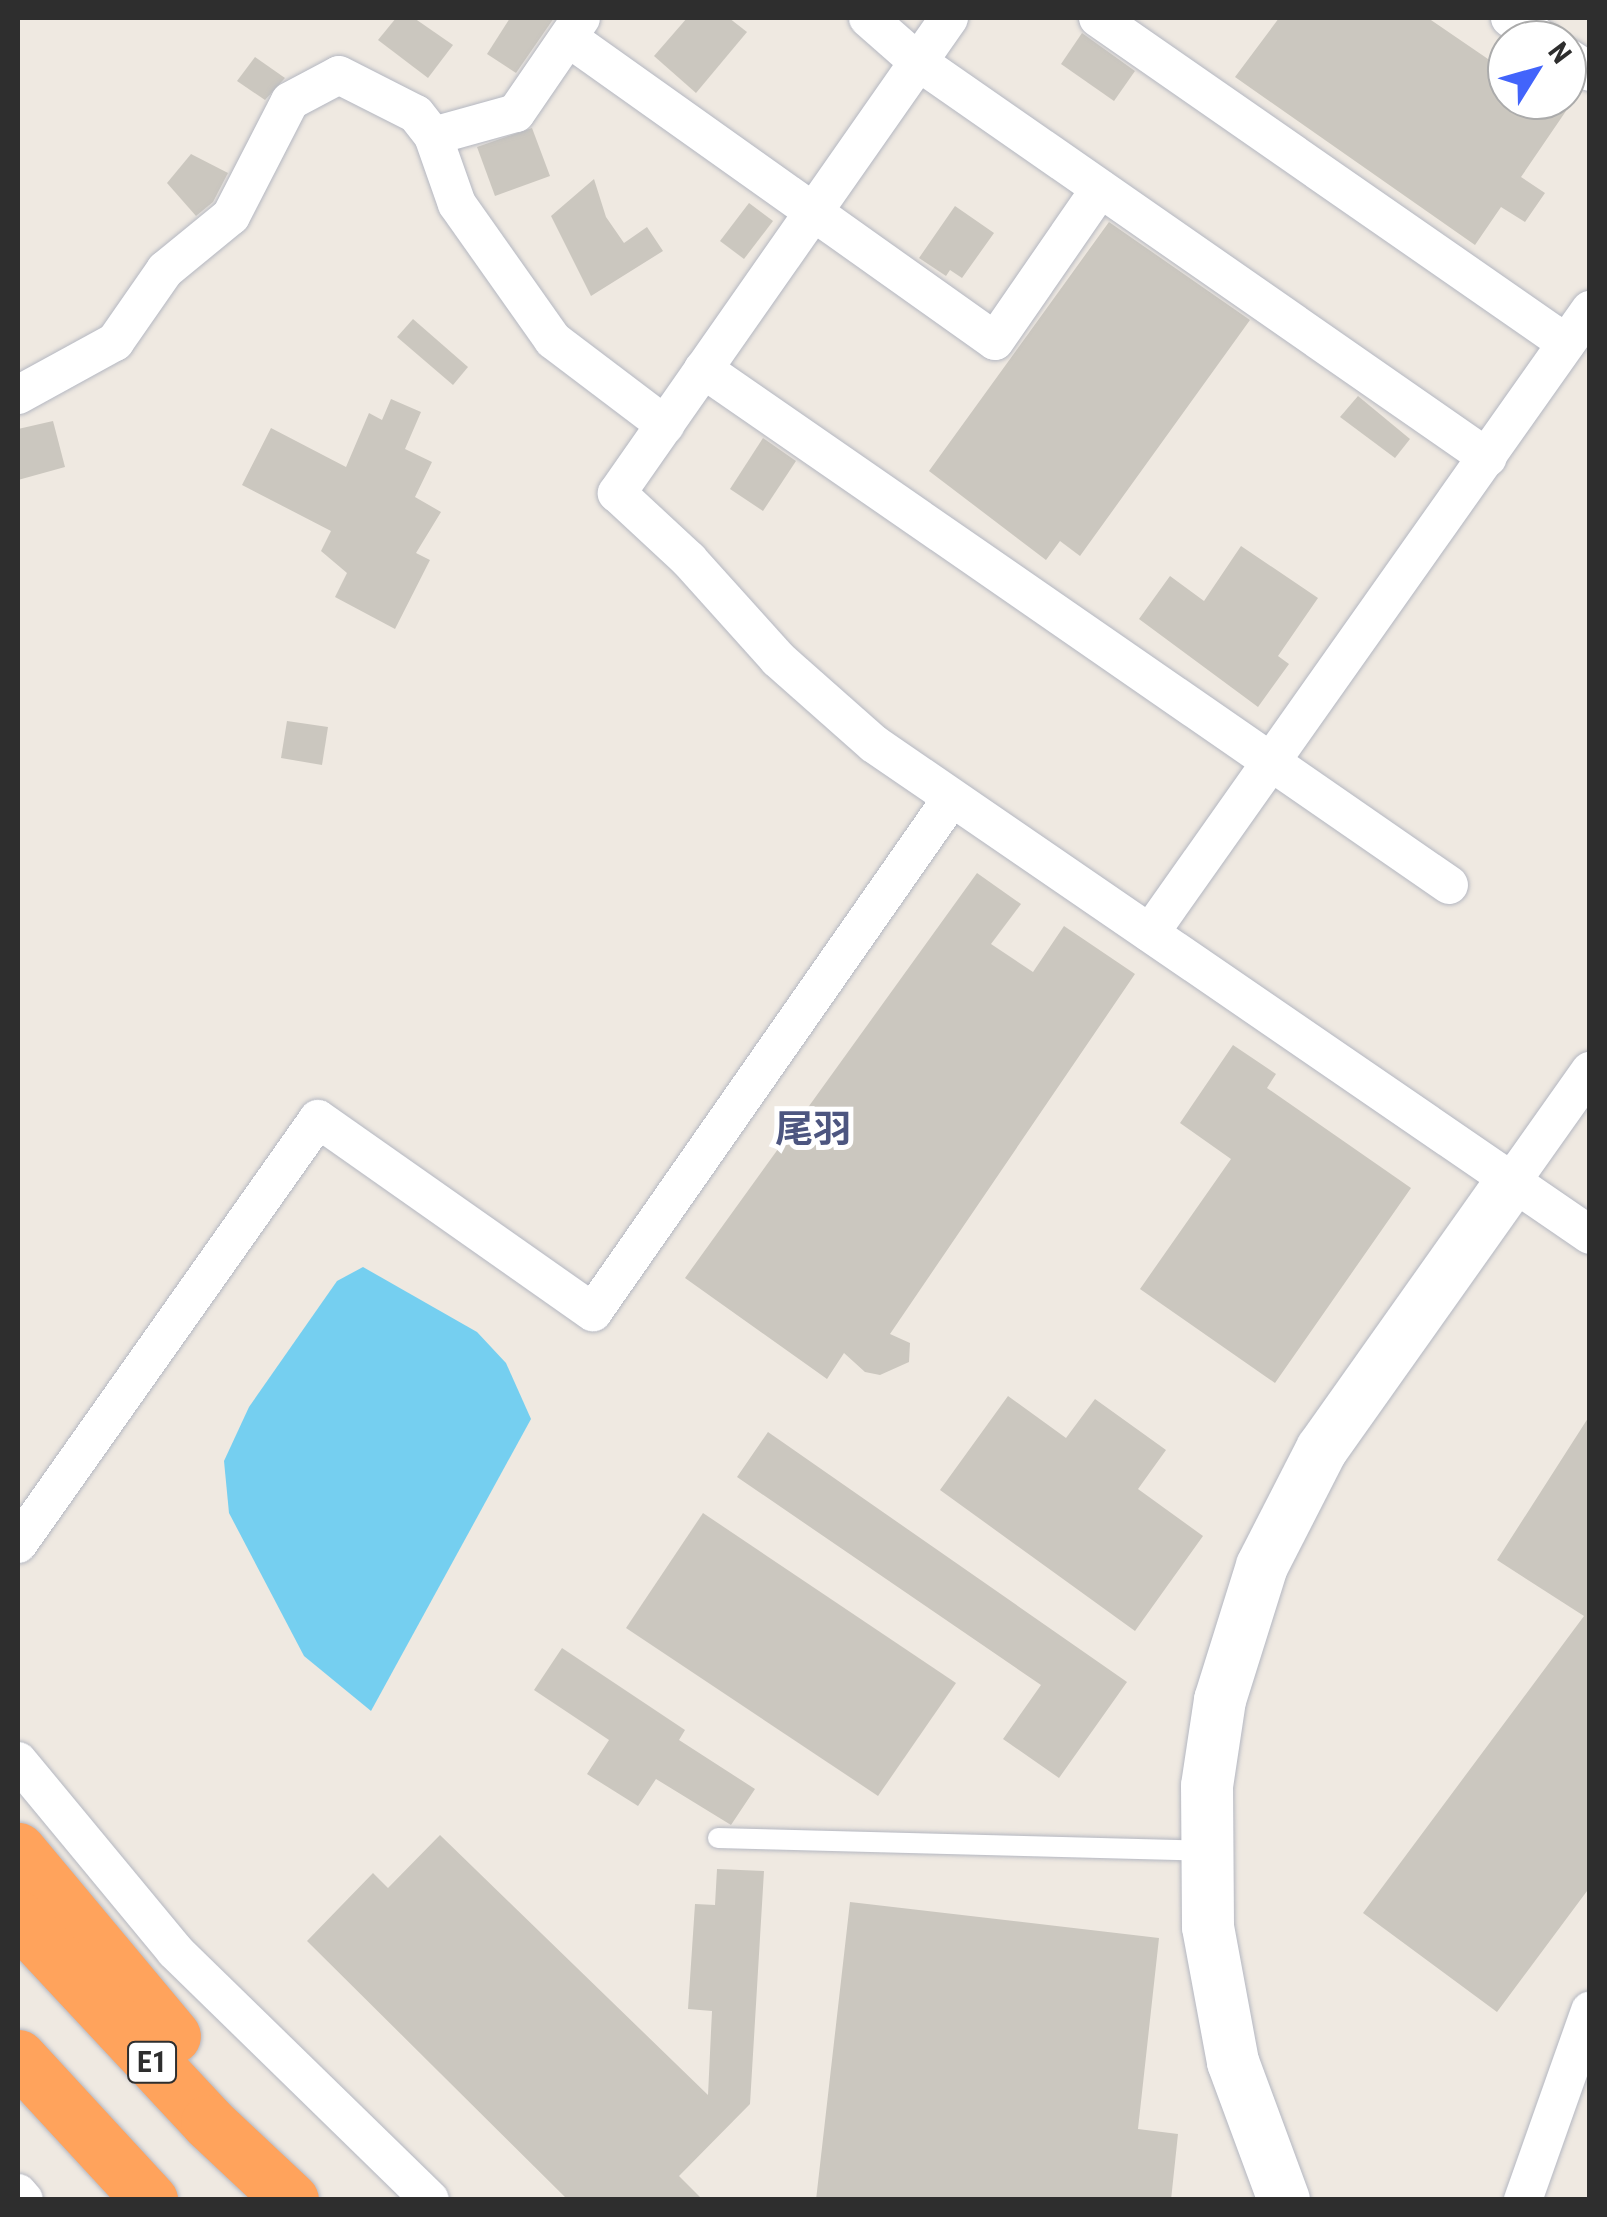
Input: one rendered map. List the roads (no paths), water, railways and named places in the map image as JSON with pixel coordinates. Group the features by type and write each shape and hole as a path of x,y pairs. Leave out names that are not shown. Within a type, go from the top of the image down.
{"highway":[{"path":"18,1850 170,2030 208,2122"},
{"name":"E1","path":"18,1918 208,2122 292,2200"},
{"path":"18,2058 150,2200"}],"street":[{"path":"868,18 917,61 1488,458"},
{"path":"949,18 617,493 689,560 778,659 874,744 1590,1236"},
{"path":"1098,18 1566,343"},
{"path":"433,136 516,113 576,28 810,214 995,341 1100,188"},
{"path":"18,395 115,342 165,270 232,216 290,101 339,75 416,114 433,136 457,204 553,340 664,425"},
{"path":"1150,933 1590,310"},
{"path":"703,370 1449,886"},
{"path":"18,1544 318,1119 592,1312 951,799"},
{"path":"1284,2200 1233,2062 1208,1927 1205,1851 1220,1700 1262,1566 1322,1449 1590,1071"},
{"path":"18,1761 175,1951 430,2200"},
{"path":"1524,2200 1590,2012"},
{"path":"18,2193 24,2200"}],"lane":[{"path":"718,1838 1205,1851"}],"water":[{"path":"363,1267 477,1332 506,1363 531,1419 371,1711 304,1656 229,1513 224,1461 249,1407 337,1281"}],"district":[{"name":"尾羽","path":"813,1130"}]}
